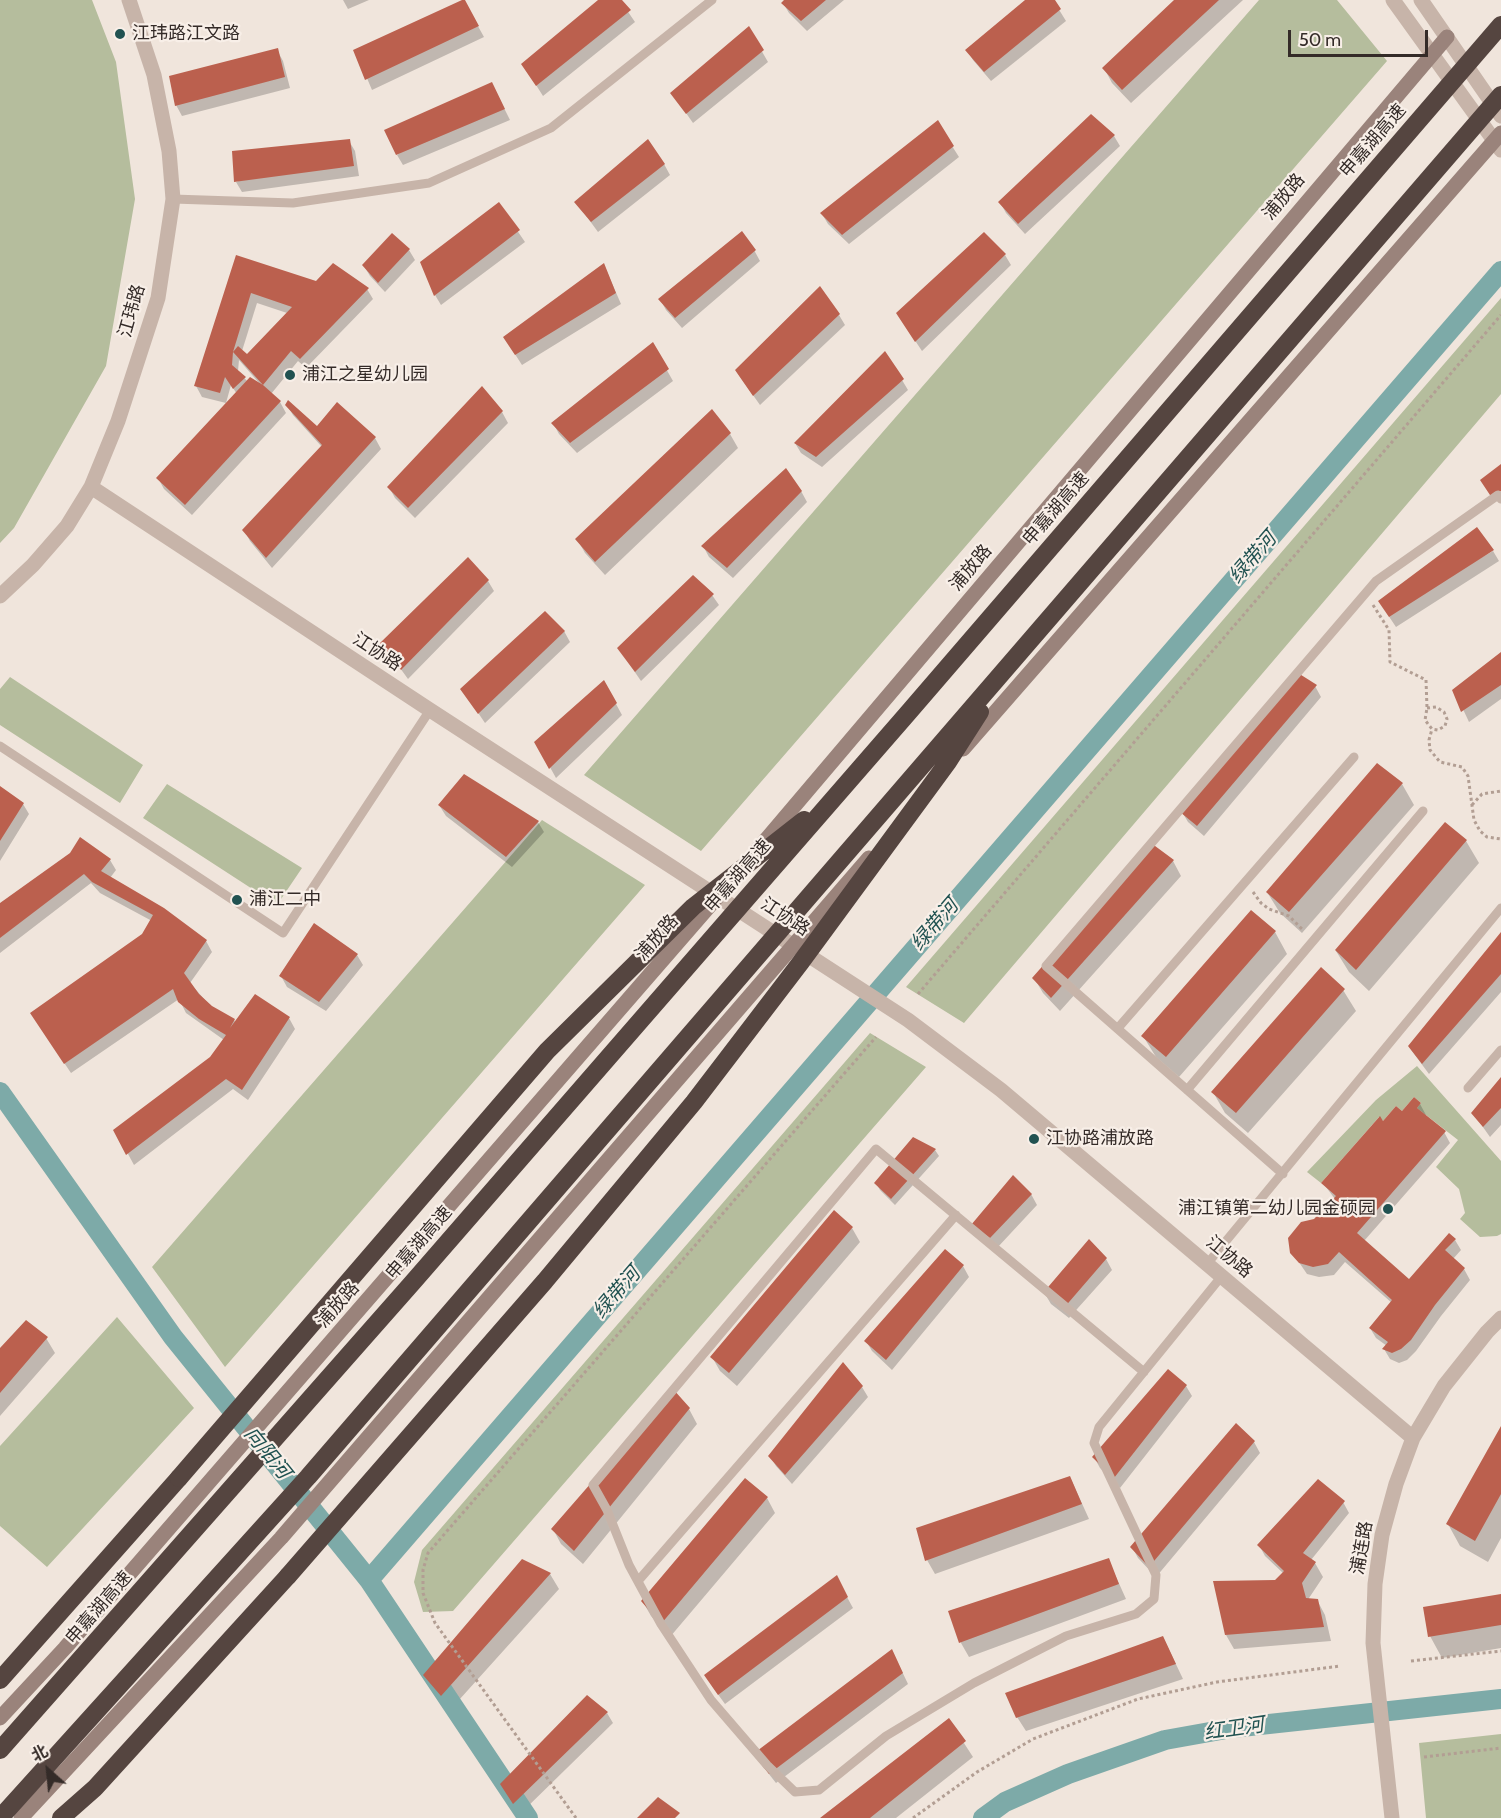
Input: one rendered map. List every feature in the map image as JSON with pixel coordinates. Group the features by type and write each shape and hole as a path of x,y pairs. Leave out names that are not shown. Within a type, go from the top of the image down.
{"highway":[{"name":"申嘉湖高速","path":"0,1750 389,1309 838,793 1501,25"},
{"path":"0,1818 308,1477 1501,95"},
{"path":"61,1818 95,1788 288,1576 545,1281 694,1102 801,962 948,762 1018,655"},
{"path":"0,1680 179,1478 548,1051 693,907 838,793"}],"main road":[{"name":"浦放路","path":"0,1718 65,1648 718,897 1431,53 1447,37"},
{"path":"21,1818 280,1538 793,944 1499,142"}],"street":[{"name":"江玮路","path":"0,596 33,565 68,526 91,487 118,421 158,298 173,199 169,151 154,75 129,0"},
{"path":"1393,0 1499,142"},
{"path":"1421,0 1501,116"},
{"name":"江协路","path":"91,487 908,1020 1001,1090 1413,1438"},
{"name":"浦连路","path":"1392,1818 1373,1643 1375,1584 1382,1535 1396,1484 1413,1438 1444,1386 1501,1318"}],"lane":[{"path":"173,199 293,203 429,183 551,128 712,0"},
{"path":"1283,1174 1046,966 1376,581 1498,495 1501,499"},
{"path":"0,746 283,933 430,710"},
{"path":"1118,1028 1354,757"},
{"path":"1187,1090 1423,811"},
{"path":"1207,1264 1501,909"},
{"path":"1468,1088 1501,1050"},
{"path":"1144,1372 876,1149 592,1485 606,1510 629,1565 665,1630 711,1700 753,1749 795,1792 819,1790 886,1736 974,1683 1066,1636 1136,1614 1154,1599 1156,1575 1094,1443 1099,1427 1144,1372 1221,1277"},
{"path":"638,1581 956,1215"}],"path":[{"path":"918,994 1501,315"},
{"path":"1365,594 1389,630 1390,662 1426,680 1425,720 1432,729 1438,730 1445,726 1447,719 1444,712 1436,707 1427,708"},
{"path":"1432,729 1429,740 1430,750 1440,762 1462,767 1468,776 1474,820 1480,831 1487,837 1501,839"},
{"path":"1472,805 1482,794 1501,791"},
{"path":"1245,882 1261,903 1269,909 1289,916 1313,940"},
{"path":"576,1818 435,1623 423,1593 423,1570 428,1553 876,1037"},
{"path":"1412,1661 1501,1651"},
{"path":"912,1818 977,1772 1034,1739 1138,1698 1217,1682 1340,1666"},
{"path":"1424,1756 1501,1748"}],"green space":[{"path":"0,0 92,0 116,62 135,199 106,366 14,528 0,543"},
{"path":"1259,0 1337,0 1387,61 701,851 584,775"},
{"path":"1501,298 1501,394 964,1023 906,987"},
{"path":"10,677 143,765 120,803 0,725 0,689"},
{"path":"167,784 302,868 277,905 143,818"},
{"path":"542,820 645,885 225,1367 152,1267"},
{"path":"870,1033 926,1067 453,1611 423,1612 414,1582 422,1550"},
{"path":"1417,1066 1501,1161 1501,1234 1497,1236 1480,1237 1460,1219 1465,1213 1459,1189 1436,1167 1458,1140 1417,1108 1421,1103 1414,1097 1402,1111 1396,1106 1383,1121 1379,1117 1321,1183 1307,1172 1376,1100"},
{"path":"117,1317 194,1408 47,1567 0,1526 0,1446"},
{"path":"1501,1734 1501,1818 1426,1818 1419,1743"}],"building":[{"path":"465,0 479,26 365,80 353,50"},
{"path":"598,0 622,0 631,10 536,86 521,64"},
{"path":"784,0 826,0 801,21 781,3"},
{"path":"1025,0 1055,0 1061,9 984,72 965,50"},
{"path":"1174,0 1219,0 1122,90 1102,68"},
{"path":"749,26 764,50 686,114 670,93"},
{"path":"278,48 285,77 175,106 169,76"},
{"path":"492,82 505,109 396,155 384,130"},
{"path":"1091,114 1115,135 1018,224 998,202"},
{"path":"938,120 954,146 842,235 820,213"},
{"path":"350,139 354,166 234,182 232,151"},
{"path":"648,139 665,164 591,222 574,202"},
{"path":"499,202 520,230 434,296 420,262"},
{"path":"742,231 756,250 675,318 658,299"},
{"path":"984,232 1006,254 915,342 896,313"},
{"path":"392,233 410,249 378,283 362,265"},
{"path":"236,255 316,281 333,263 369,288 300,359 291,351 263,385 233,352 232,365 246,377 233,389 225,377 220,393 194,386","holes":["251,293 292,307 247,354 238,346 233,352"]},
{"path":"604,263 616,293 515,355 503,337"},
{"path":"820,286 840,314 753,396 735,370"},
{"path":"653,342 669,369 570,443 551,423"},
{"path":"885,351 904,379 816,457 794,443"},
{"path":"250,377 281,401 185,505 156,478"},
{"path":"482,386 503,411 408,508 387,487"},
{"path":"288,400 317,426 337,402 376,437 266,558 242,530 322,445 285,405"},
{"path":"712,409 731,433 595,562 575,539"},
{"path":"1501,464 1501,491 1492,498 1480,480"},
{"path":"786,468 802,491 727,568 701,546"},
{"path":"1477,527 1494,550 1389,617 1378,601"},
{"path":"468,557 489,580 401,670 380,643"},
{"path":"693,575 714,594 635,672 617,648"},
{"path":"545,611 565,631 478,714 460,689"},
{"path":"1501,652 1501,685 1461,712 1452,690"},
{"path":"1298,673 1317,685 1197,826 1180,812"},
{"path":"604,680 617,703 549,769 534,742"},
{"path":"1377,763 1403,783 1289,912 1266,892"},
{"path":"464,774 539,821 506,857 438,805"},
{"path":"0,786 24,803 0,841"},
{"path":"1445,822 1467,840 1356,970 1335,950"},
{"path":"80,837 111,859 101,871 164,908 207,940 184,973 199,994 212,1006 235,1019 230,1028 255,994 290,1017 242,1090 226,1079 126,1155 113,1130 210,1057 226,1035 199,1019 178,1002 173,989 64,1064 30,1013 142,934 153,915 92,882 84,874 0,938 0,903 70,853"},
{"path":"1151,843 1174,860 1051,998 1032,978"},
{"path":"1251,910 1276,931 1166,1057 1141,1036"},
{"path":"314,923 358,954 319,1002 279,976"},
{"path":"1501,932 1501,974 1422,1064 1408,1046"},
{"path":"1321,967 1345,989 1236,1113 1211,1092"},
{"path":"1501,1077 1501,1108 1483,1127 1471,1113"},
{"path":"1414,1097 1421,1103 1417,1108 1446,1131 1357,1233 1409,1279 1449,1233 1456,1239 1445,1250 1465,1268 1435,1305 1411,1340 1392,1353 1382,1349 1388,1342 1369,1328 1392,1300 1339,1252 1328,1264 1313,1267 1299,1263 1290,1253 1288,1238 1301,1222 1314,1219 1336,1196 1321,1183 1380,1116 1383,1121 1396,1106 1402,1111"},
{"path":"913,1137 936,1149 891,1199 874,1183"},
{"path":"1013,1175 1032,1194 990,1238 971,1225"},
{"path":"834,1210 853,1227 729,1373 710,1357"},
{"path":"1089,1239 1107,1258 1063,1309 1043,1293"},
{"path":"945,1249 964,1265 886,1360 864,1341"},
{"path":"26,1320 48,1337 0,1393 0,1348"},
{"path":"843,1362 863,1386 785,1475 768,1456"},
{"path":"1168,1369 1187,1385 1114,1478 1092,1457"},
{"path":"673,1389 690,1408 574,1551 551,1529"},
{"path":"1236,1423 1255,1441 1149,1567 1130,1547"},
{"path":"1501,1426 1501,1494 1475,1541 1446,1524"},
{"path":"1070,1476 1082,1504 925,1561 916,1528"},
{"path":"745,1478 768,1497 661,1624 641,1601"},
{"path":"1318,1479 1345,1501 1303,1553 1316,1562 1302,1583 1306,1598 1318,1599 1324,1627 1225,1635 1213,1581 1275,1580 1284,1571 1257,1545"},
{"path":"1109,1558 1119,1584 959,1643 948,1611"},
{"path":"522,1559 551,1573 441,1696 423,1675"},
{"path":"837,1575 848,1597 718,1695 704,1675"},
{"path":"1501,1594 1501,1625 1428,1637 1423,1607"},
{"path":"1163,1636 1176,1664 1016,1718 1005,1693"},
{"path":"892,1649 903,1673 769,1774 753,1754"},
{"path":"587,1695 608,1712 513,1804 500,1784"},
{"path":"949,1718 966,1741 870,1818 820,1818"},
{"path":"658,1797 680,1813 675,1818 637,1818"}],"waterway":[{"name":"绿带河","path":"369,1580 1501,271"},
{"name":"向阳河","path":"0,1092 173,1337 369,1580 528,1818"},
{"name":"红卫河","path":"983,1818 1005,1802 1068,1774 1165,1740 1232,1728 1501,1699"}],"place":[{"name":"江玮路江文路","path":"120,34"},
{"name":"浦江之星幼儿园","path":"290,375"},
{"name":"浦江二中","path":"237,900"},
{"name":"江协路浦放路","path":"1034,1139"},
{"name":"浦江镇第二幼儿园金硕园","path":"1388,1209"}]}
